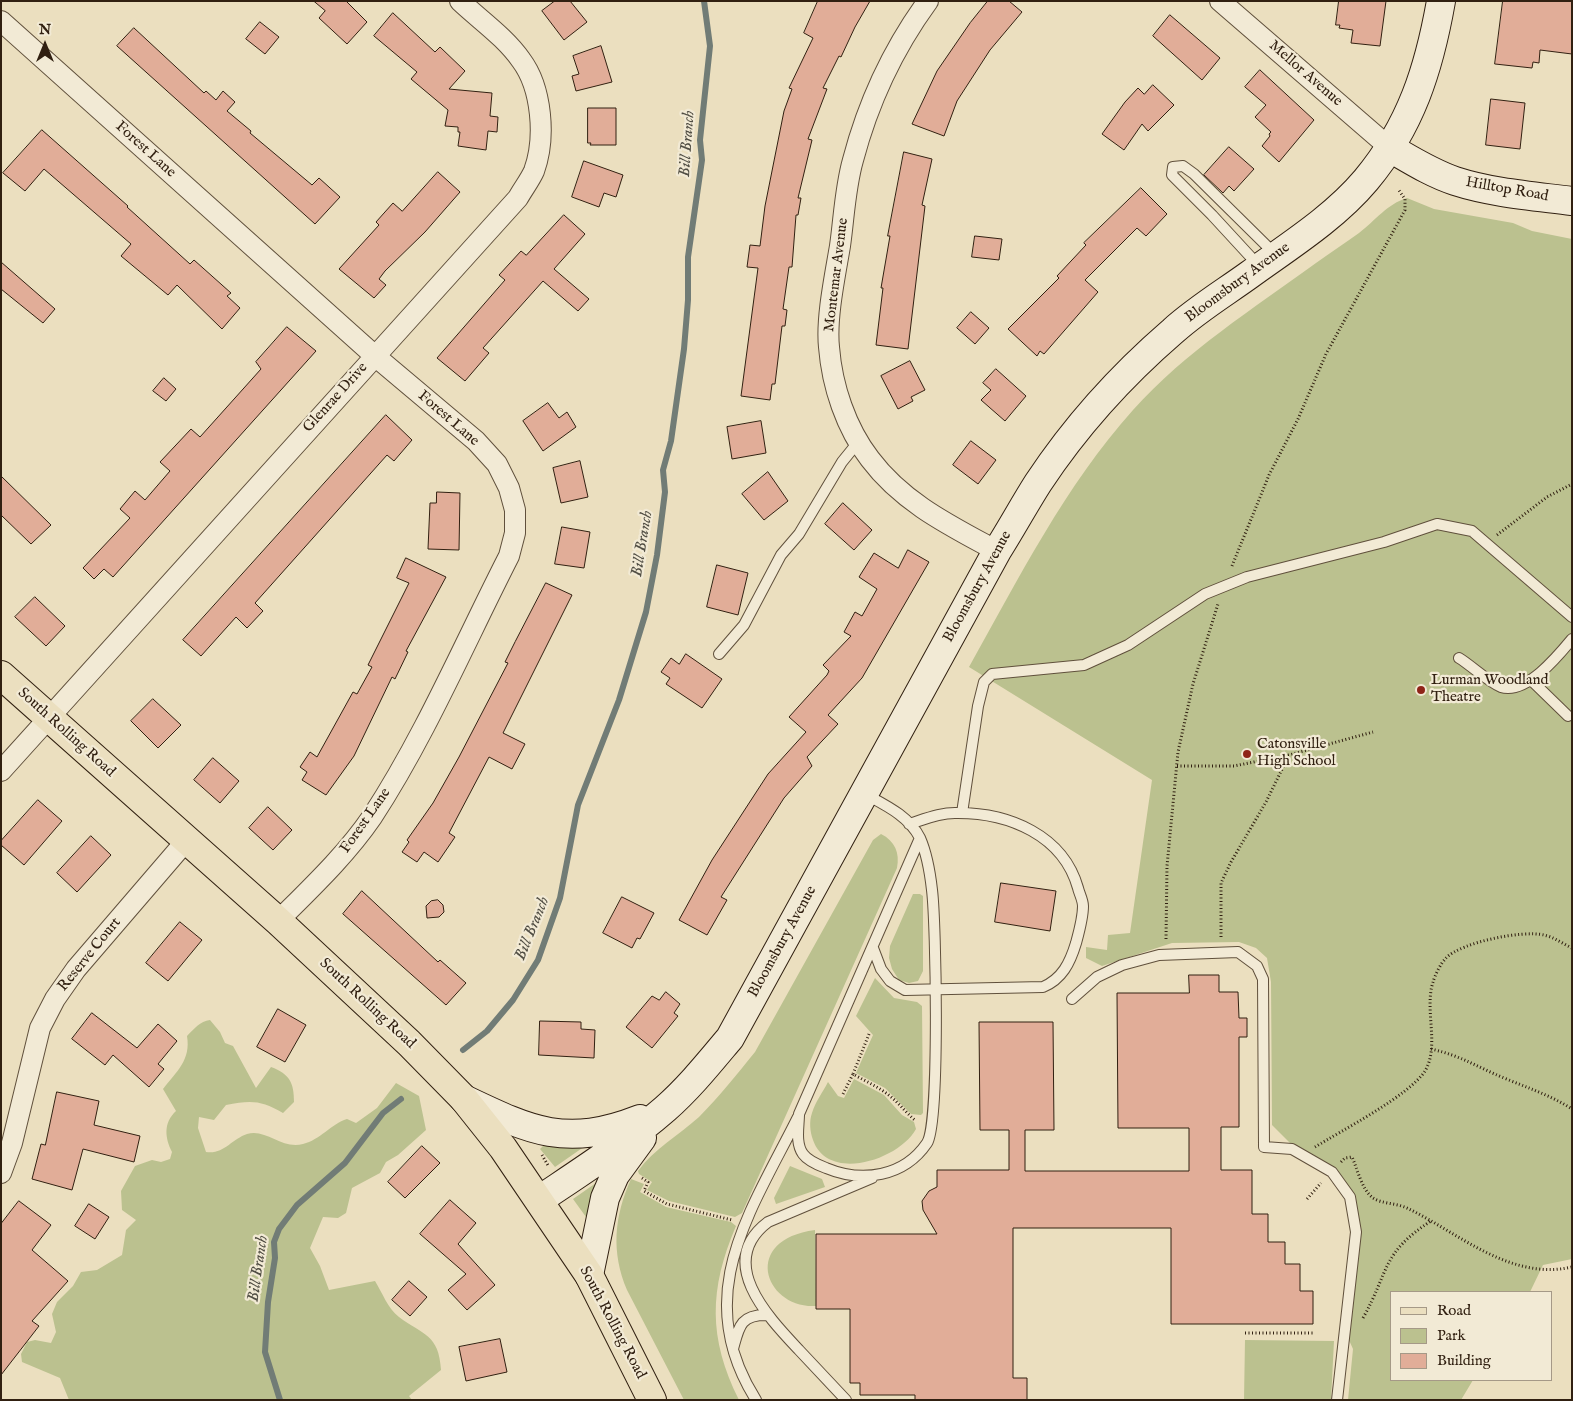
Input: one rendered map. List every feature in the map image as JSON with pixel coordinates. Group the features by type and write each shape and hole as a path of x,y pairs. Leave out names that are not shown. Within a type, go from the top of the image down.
{"main road":[{"name":"Bloomsbury Avenue","path":"540,1200 610,1152 664,1109 695,1080 730,1038 997,551 1038,483 1077,430 1123,379 1174,330 1336,210 1365,180 1390,148 1408,116 1422,83 1433,48 1442,1"},
{"name":"Hilltop Road","path":"1390,148 1422,167 1454,180 1493,191 1572,201"},
{"name":"South Rolling Road","path":"1,675 278,921 409,1043 464,1099 503,1148 540,1200 589,1275 652,1400"},
{"path":"464,1099 516,1124 560,1135 585,1135 614,1129 664,1109"},
{"path":"589,1275 605,1198 615,1175 664,1109"}],"street":[{"name":"Glenrae Drive","path":"1,771 518,198 534,171 540,143 540,115 533,84 522,60 460,1"},
{"name":"Montemar Avenue","path":"928,1 908,29 883,76 864,122 852,162 832,300 828,346 836,386 850,426 870,459 898,491 938,519 997,551"},
{"name":"Mellor Avenue","path":"1220,1 1390,148"},
{"name":"Forest Lane","path":"1,21 374,356 476,441 496,464 509,488 515,510 515,533 509,556 410,753 371,818 335,862 278,921"},
{"name":"Reserve Court","path":"1,1173 12,1143 40,1028 55,999 76,969 186,841"}],"lane":[{"path":"1183,166 1194,174 1268,261 1212,215 1172,175 1173,167 1183,166"},
{"path":"719,654 744,625 781,555 799,534 842,462 859,441"},
{"path":"962,813 978,706 984,682 992,674 1084,665 1128,646 1205,594 1247,577 1384,542 1436,524 1472,530 1572,617"},
{"path":"1460,658 1501,686 1514,688 1531,680 1572,639"},
{"path":"1531,680 1568,716"},
{"path":"846,1400 766,1315 754,1297 747,1276 746,1259 750,1244 758,1230 776,1219 899,1167 915,1156 928,1141 931,1131 934,1105 934,991 932,891 929,865 920,838 909,824 897,812 864,793"},
{"path":"873,948 882,970 890,981 905,990 934,991 1043,987 1055,982 1066,967 1080,927 1083,905 1075,877 1061,852 1042,836 1020,824 985,814 962,813 940,815 909,824"},
{"path":"756,1400 747,1386 733,1352 726,1323 726,1291 733,1254 745,1223 799,1114 920,838"},
{"path":"1072,999 1097,977 1122,965 1159,954 1238,952 1257,966 1264,979 1264,1147 1292,1149 1332,1172 1350,1197 1356,1232 1337,1400"},
{"path":"799,1114 798,1139 803,1154 814,1164 833,1171 874,1177"},
{"path":"733,1352 739,1328 746,1318 754,1315 766,1315"}],"path":[{"path":"1486,542 1547,497 1572,484"},
{"path":"1176,766 1234,766 1289,755 1372,732"},
{"path":"1222,953 1221,883 1230,862 1266,802 1289,755"},
{"path":"1302,1155 1408,1089 1424,1073 1431,1058 1430,1022 1433,982 1446,958 1485,940 1519,934 1545,935 1572,948"},
{"path":"843,1094 869,1034"},
{"path":"1431,1049 1455,1054 1502,1078 1539,1090 1572,1109"},
{"path":"853,1074 882,1090 904,1112 931,1131"},
{"path":"1307,1199 1345,1158 1352,1157 1367,1191 1373,1198 1407,1208 1482,1251 1528,1268 1559,1270 1572,1267"},
{"path":"621,1166 648,1182 644,1191 667,1204 745,1223"},
{"path":"1344,1329 1354,1328 1362,1320 1370,1305 1381,1275 1398,1246 1410,1234 1431,1221"},
{"path":"1245,1333 1314,1333"}],"green space":[{"path":"1407,198 1434,209 1513,223 1532,231 1572,239 1572,1259 1543,1265 1530,1291 1390,1291 1390,1381 1472,1381 1461,1400 1348,1400 1353,1349 1344,1329 1356,1232 1350,1197 1332,1172 1302,1155 1272,1125 1271,982 1267,958 1256,948 1239,942 1172,943 1102,966 1086,958 1086,947 1107,950 1108,935 1130,933 1152,780 969,667 1064,501 1108,439 1133,410 1153,389 1198,350 1359,233 1393,204"},
{"path":"881,834 890,840 897,852 897,868 742,1213 735,1217 669,1201 647,1190 652,1182 639,1174 638,1171 659,1149 699,1117 755,1052 873,840"},
{"path":"913,894 923,896 923,971 918,981 909,983 899,980 892,969 889,958 890,946"},
{"path":"875,978 894,998 917,1002 922,1006 923,1113 921,1115 911,1114 885,1088 856,1073 873,1035 856,1016"},
{"path":"210,1020 220,1032 225,1043 233,1046 256,1088 271,1067 283,1073 290,1080 294,1102 283,1113 262,1103 242,1102 226,1105 214,1120 199,1117 198,1128 206,1152 217,1151 242,1136 254,1133 288,1144 295,1145 309,1142 341,1121 347,1119 356,1123 377,1108 396,1083 419,1096 426,1130 398,1155 386,1162 380,1173 352,1188 346,1213 338,1218 323,1217 310,1248 320,1266 329,1290 375,1281 395,1314 422,1332 433,1342 440,1358 441,1370 409,1396 412,1400 69,1400 60,1378 22,1362 21,1354 27,1342 35,1340 51,1343 56,1332 52,1314 57,1302 73,1286 81,1272 97,1270 122,1255 126,1230 136,1220 122,1210 121,1191 135,1166 152,1160 161,1162 170,1159 172,1152 167,1136 167,1126 176,1111 163,1089 185,1059 188,1044 187,1036 200,1024"},
{"path":"854,1079 884,1095 902,1115 914,1122 916,1129 895,1150 864,1162 848,1164 833,1161 821,1153 813,1140 810,1123 815,1105 828,1082 838,1096 844,1098"},
{"path":"547,1142 588,1144 555,1167 540,1149"},
{"path":"790,1166 822,1179 825,1187 776,1204 774,1198"},
{"path":"606,1176 593,1217 586,1217 573,1199"},
{"path":"631,1179 644,1184 640,1192 666,1207 731,1222 736,1226 721,1271 716,1313 717,1334 722,1356 739,1400 684,1400 627,1290 618,1262 617,1234 621,1207"},
{"path":"815,1230 816,1306 798,1304 784,1297 773,1286 768,1273 769,1259 776,1247 791,1236"},
{"path":"1245,1340 1334,1341 1331,1400 1244,1400"}],"building":[{"path":"314,1 346,1 367,22 347,44 319,18 325,11"},
{"path":"555,1 570,1 587,22 564,40 542,11"},
{"path":"818,1 870,1 823,88 827,89 808,139 812,140 798,198 801,198 798,215 796,215 792,267 789,267 783,309 787,310 785,326 782,326 775,384 772,384 770,400 741,396 758,268 747,267 750,245 760,246 765,206 784,111 792,89 789,88 813,38 804,33"},
{"path":"988,1 1009,1 1022,12 990,50 957,101 944,136 912,124 937,71 970,23"},
{"path":"1339,1 1386,1 1380,46 1351,43 1353,30 1339,28 1340,25 1336,25"},
{"path":"1503,1 1572,1 1572,54 1540,50 1539,63 1533,62 1532,68 1495,64"},
{"path":"393,13 435,52 440,47 465,71 449,89 492,93 490,116 498,117 497,132 488,131 486,150 458,146 460,132 458,132 458,127 445,126 448,110 411,79 417,72 374,36"},
{"path":"1170,15 1220,58 1202,80 1153,36"},
{"path":"260,22 279,37 265,54 246,39"},
{"path":"134,28 204,93 206,91 216,100 223,91 235,102 227,111 312,185 319,178 340,197 315,224 117,46"},
{"path":"601,46 612,82 576,91 572,76 579,74 573,56"},
{"path":"1260,70 1314,120 1279,162 1262,146 1271,132 1255,117 1266,105 1245,87"},
{"path":"1153,85 1174,105 1148,131 1142,124 1124,150 1102,134 1125,102 1138,88 1144,94"},
{"path":"1491,99 1525,103 1520,149 1486,145"},
{"path":"588,108 616,108 616,145 590,145 591,143 588,143"},
{"path":"42,130 190,264 194,260 231,293 227,296 240,308 222,329 177,285 168,295 121,256 131,244 44,169 25,191 3,173"},
{"path":"1229,147 1254,169 1234,191 1229,186 1223,193 1204,175"},
{"path":"904,152 932,159 922,205 925,206 908,349 876,345 883,288 881,288 890,236 888,236"},
{"path":"584,161 623,175 616,197 604,193 599,207 572,197"},
{"path":"438,172 460,192 425,232 385,271 379,279 386,285 374,298 339,269 379,225 376,222 393,203 402,211"},
{"path":"1141,188 1167,214 1146,236 1137,228 1085,280 1098,292 1044,354 1040,351 1037,356 1008,329 1059,278 1057,276 1086,245 1084,243"},
{"path":"564,215 585,234 554,269 589,299 578,311 543,281 483,348 489,353 465,381 437,358 505,280 499,275 521,251 526,255"},
{"path":"975,236 1002,239 999,260 972,257"},
{"path":"1,262 55,309 43,323 1,289"},
{"path":"971,312 989,328 975,344 957,328"},
{"path":"287,327 316,351 113,577 104,569 94,579 83,568 130,518 120,509 135,491 145,500 170,471 160,462 191,429 200,437 261,369 256,362"},
{"path":"910,361 925,390 911,397 913,401 898,409 881,376"},
{"path":"996,369 1026,396 1005,421 981,400 991,390 983,383"},
{"path":"164,378 176,389 166,401 153,391"},
{"path":"548,403 559,418 567,412 576,427 543,451 523,421"},
{"path":"386,415 412,440 394,461 387,455 255,603 263,611 247,628 236,617 201,656 183,640"},
{"path":"761,421 766,453 732,459 727,427"},
{"path":"971,441 996,460 978,484 953,465"},
{"path":"580,461 588,497 561,503 553,468"},
{"path":"768,472 788,501 764,520 742,494"},
{"path":"1,476 51,525 31,544 1,515"},
{"path":"437,492 460,493 459,550 428,549 430,503 436,503"},
{"path":"843,503 872,530 854,550 825,524"},
{"path":"562,527 590,532 584,568 555,564"},
{"path":"908,550 929,562 862,678 828,715 838,724 807,757 812,766 784,798 721,897 727,900 707,935 679,920 712,860 768,774 806,732 789,717 827,675 829,671 823,665 851,636 844,632 855,612 862,616 877,589 859,577 874,553 898,568"},
{"path":"406,558 446,577 406,651 408,652 395,679 392,677 354,756 326,795 302,780 307,772 300,767 310,752 317,757 353,692 357,694 372,667 368,665 409,583 397,578"},
{"path":"717,565 748,573 738,615 707,607"},
{"path":"546,583 572,595 503,733 525,744 512,769 489,757 449,833 455,837 438,862 424,852 417,862 402,852 409,842 407,840 433,803 459,757 508,663 505,662"},
{"path":"35,597 65,626 46,646 15,617"},
{"path":"686,654 722,679 702,708 666,684 670,678 661,672 671,658 679,664"},
{"path":"153,699 181,725 158,748 131,721"},
{"path":"213,758 239,781 220,803 194,780"},
{"path":"38,800 62,821 24,865 1,845 1,841"},
{"path":"268,807 292,830 273,850 249,828"},
{"path":"91,836 111,855 77,892 57,873"},
{"path":"1001,883 1056,891 1050,931 995,922"},
{"path":"362,891 438,962 440,960 466,983 446,1005 343,914"},
{"path":"622,897 654,913 640,939 637,938 632,948 603,933"},
{"path":"438,900 443,905 444,912 439,917 427,918 426,906 431,901"},
{"path":"180,922 202,940 168,981 146,963"},
{"path":"1189,975 1219,975 1219,992 1238,992 1239,1018 1247,1018 1247,1037 1239,1037 1239,1127 1221,1127 1221,1170 1252,1170 1252,1214 1268,1214 1268,1242 1285,1242 1285,1264 1300,1264 1300,1291 1313,1291 1313,1324 1171,1324 1171,1228 1013,1228 1013,1378 1027,1378 1027,1400 915,1400 915,1395 860,1395 860,1383 850,1383 850,1309 816,1309 816,1234 937,1234 923,1210 922,1201 929,1191 937,1187 937,1170 1009,1170 1009,1130 980,1130 979,1022 1053,1022 1054,1130 1025,1130 1025,1171 1189,1171 1189,1128 1118,1128 1117,993 1189,993"},
{"path":"666,992 680,1004 674,1013 678,1016 652,1048 626,1027 652,996 659,1000"},
{"path":"278,1009 306,1025 285,1062 257,1047"},
{"path":"92,1013 137,1048 158,1024 177,1041 158,1064 164,1069 149,1087 113,1055 105,1065 72,1039"},
{"path":"540,1021 581,1022 581,1029 595,1030 594,1058 539,1055"},
{"path":"57,1092 99,1101 94,1125 140,1136 134,1162 83,1149 72,1190 32,1179 41,1144 45,1145"},
{"path":"422,1146 440,1163 405,1198 388,1182"},
{"path":"450,1200 476,1223 458,1244 495,1285 467,1310 448,1290 466,1274 420,1234"},
{"path":"19,1201 51,1225 32,1250 68,1281 32,1321 39,1326 1,1375 1,1224"},
{"path":"89,1204 109,1217 95,1239 75,1226"},
{"path":"409,1281 427,1297 410,1316 392,1300"},
{"path":"500,1339 507,1372 466,1381 459,1347"}],"waterway":[{"name":"Bill Branch","path":"463,1050 487,1031 513,1000 538,960 560,898 578,805 619,700 646,612 657,555 665,492 663,470 671,441 684,349 688,300 688,257 702,160 700,140 710,46 704,1"},
{"name":"Bill Branch","path":"280,1400 265,1352 268,1302 275,1258 274,1242 279,1229 297,1205 345,1163 383,1113 401,1099"}],"place":[{"name":"Lurman Woodland Theatre","path":"1421,690"},
{"name":"Catonsville High School","path":"1247,754"}]}
